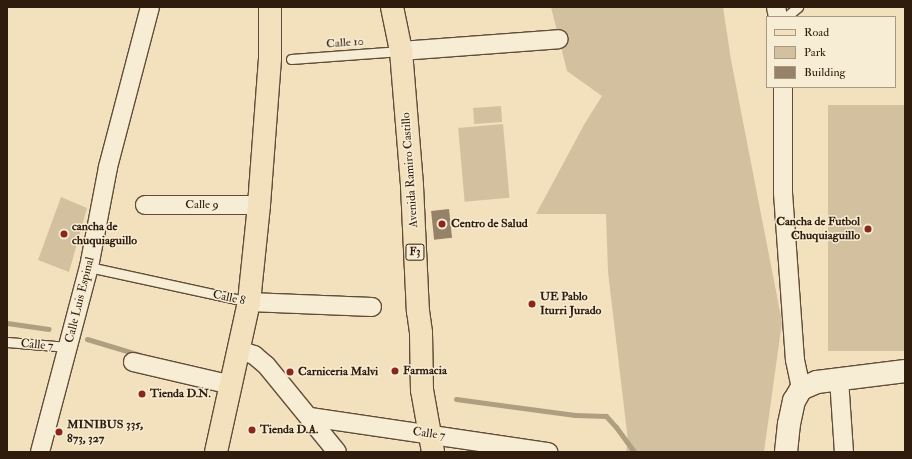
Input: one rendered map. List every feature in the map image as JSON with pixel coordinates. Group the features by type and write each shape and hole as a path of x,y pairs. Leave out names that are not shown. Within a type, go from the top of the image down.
{"main road":[{"path":"216,452 232,385 249,302 259,205 270,58 270,7"},
{"name":"Avenida Ramiro Castillo","path":"392,7 401,52 412,186 418,311 421,333 422,390 431,443"},
{"path":"786,452 789,424 794,401 801,389 817,382 905,371"}],"street":[{"name":"Calle Luis Espinal","path":"40,452 89,267 108,167 150,7"},
{"path":"401,52 559,39"},
{"path":"783,88 783,193 795,360 801,389"},
{"name":"Calle 9","path":"145,205 259,205"},
{"name":"Calle 8","path":"249,302 372,308"},
{"path":"239,350 254,354 266,365 310,417 337,452"},
{"path":"133,362 232,385"},
{"path":"839,379 844,452"},
{"name":"Calle 7","path":"310,417 431,443 548,452"}],"lane":[{"path":"787,16 798,7"},
{"name":"Calle 10","path":"292,59 401,52"},
{"name":"Calle 8","path":"89,267 249,302"},
{"name":"Calle 7","path":"7,342 68,347"}],"green space":[{"path":"551,7 723,7 731,60 782,322 764,452 626,452 628,441 608,272 606,214 536,214 585,123 602,96 567,71"},
{"name":"Cancha de Futbol Chuquiaguillo","path":"828,105 905,105 905,351 828,351"},
{"path":"501,106 502,122 474,124 473,108"},
{"path":"503,124 509,198 465,202 458,128"},
{"name":"cancha de chuquiaguillo","path":"61,197 87,208 69,272 38,260"}],"building":[{"name":"Centro de Salud","path":"449,209 452,238 434,240 431,211"}],"waterway":[{"path":"7,323 49,329"},
{"path":"87,339 140,355"},
{"path":"456,399 575,415 606,416 634,452"}],"place":[{"name":"Centro de Salud","path":"442,224"},
{"name":"Cancha de Futbol Chuquiaguillo","path":"868,229"},
{"name":"cancha de chuquiaguillo","path":"64,234"},
{"name":"UE Pablo Iturri Jurado","path":"532,304"},
{"name":"Farmacia","path":"395,371"},
{"name":"Carniceria Malvi","path":"290,372"},
{"name":"Tienda D.N.","path":"142,394"},
{"name":"Tienda D.A.","path":"252,430"},
{"name":"MINIBUS 335, 873, 327","path":"59,432"}]}
